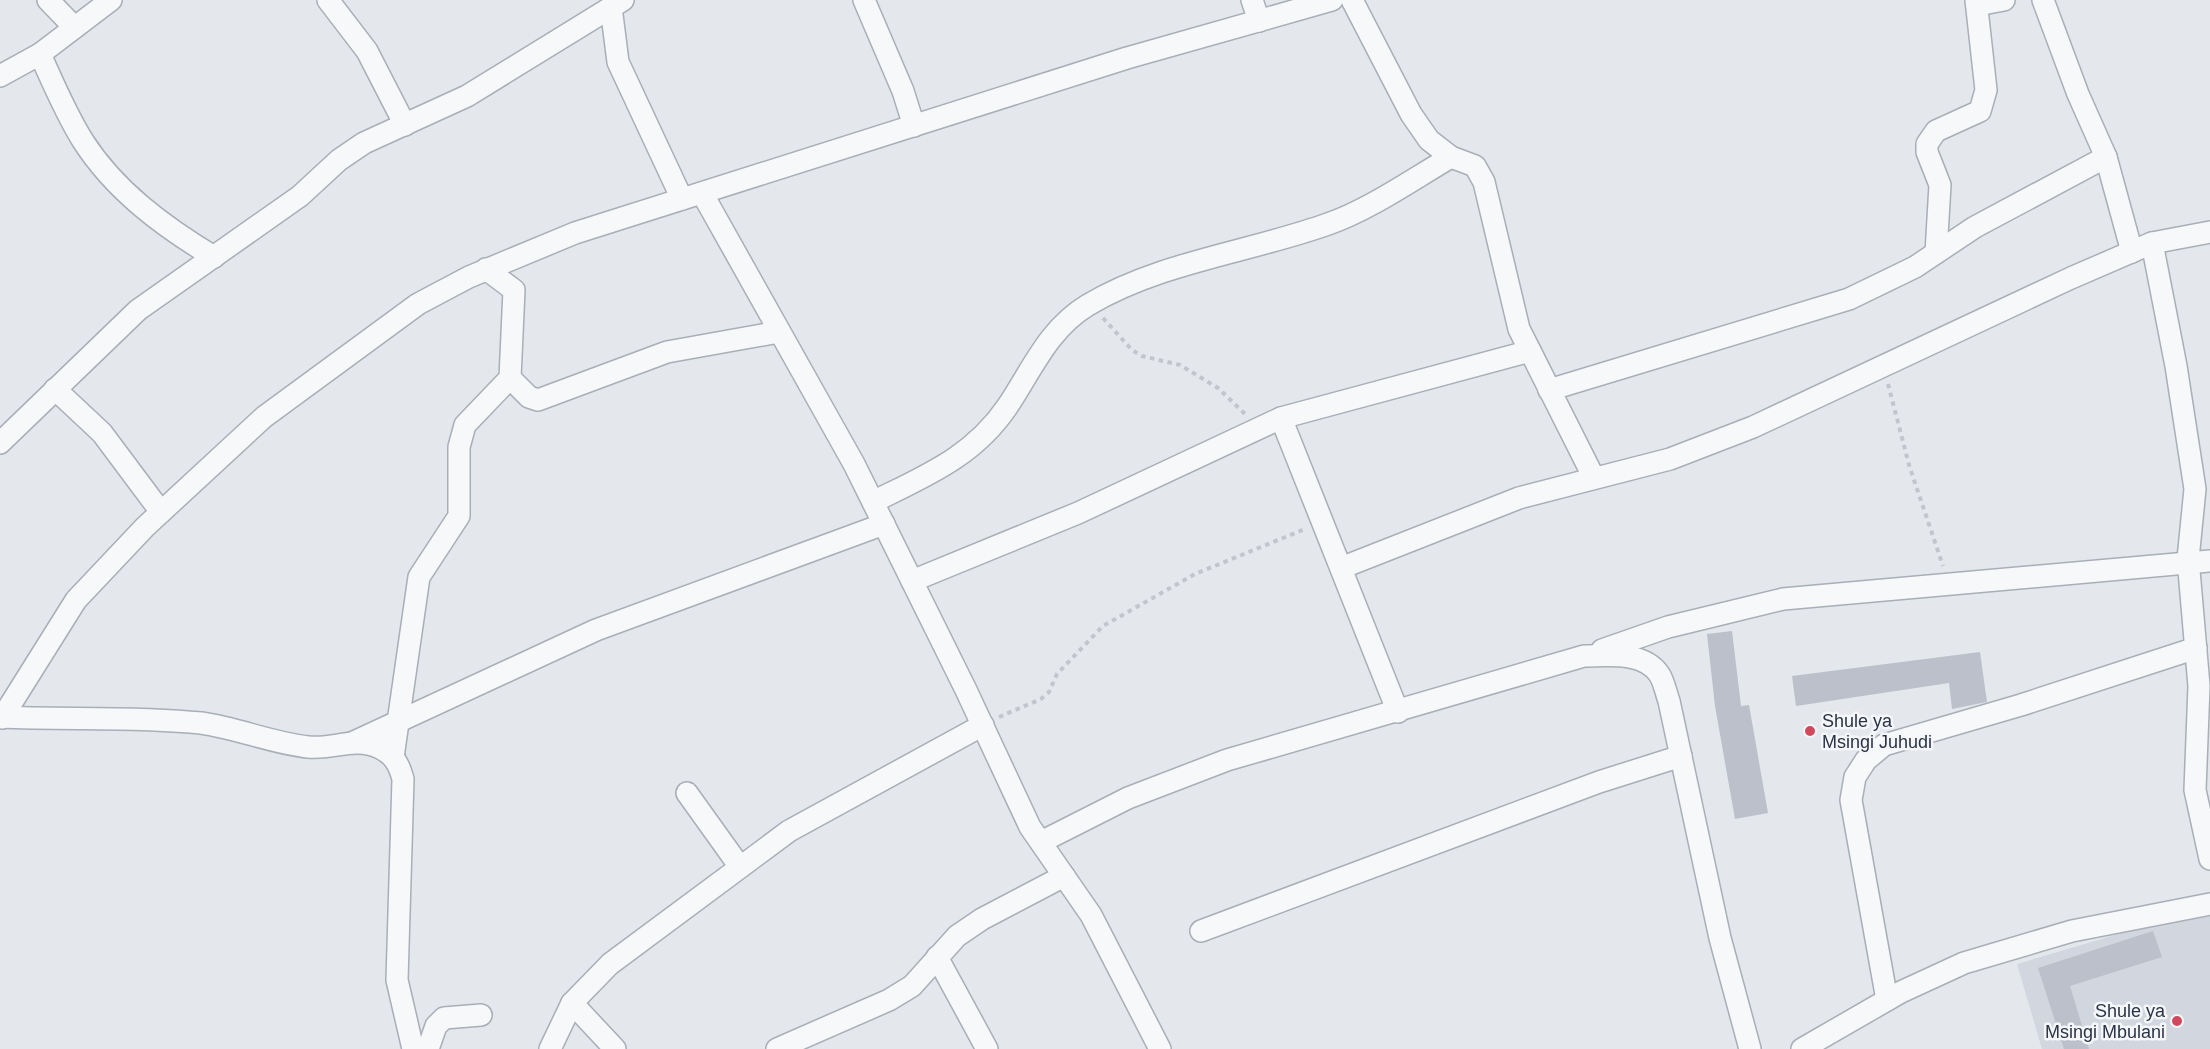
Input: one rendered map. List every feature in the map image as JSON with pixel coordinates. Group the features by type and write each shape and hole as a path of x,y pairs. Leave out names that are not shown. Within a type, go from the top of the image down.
{"street":[{"path":"48,0 74,27"},
{"path":"0,76 40,54 111,0"},
{"path":"328,0 367,51 405,124"},
{"path":"864,0 903,91 914,126"},
{"path":"1252,0 1258,21"},
{"path":"1,718 76,600 161,512 264,417 418,304 486,270 575,233 1127,58 1332,0"},
{"path":"1352,0 1411,114 1429,140 1451,157 1475,166 1484,182 1519,329 1594,478"},
{"path":"1936,253 1940,185 1926,152 1926,144 1936,131 1980,111 1986,90 1976,3 2004,0"},
{"path":"2043,0 2078,94 2106,157 2132,252"},
{"path":"0,443 138,310 300,196 349,153 364,143 467,96 617,3"},
{"path":"617,3 618,62 692,196 779,332 873,502 983,725 1030,827 1091,915 1160,1049"},
{"path":"40,54 83,141 104,169 146,211 214,257"},
{"path":"873,502 941,468 971,447 1007,407 1045,345 1062,325 1094,302 1135,282 1331,223 1451,157"},
{"path":"1549,390 1849,299 1915,267 1975,227 2106,157"},
{"path":"1341,568 1519,498 1670,459 1753,427 2152,243 2210,232"},
{"path":"2152,243 2176,366 2195,489 2188,564 2199,686 2195,790 2210,859"},
{"path":"393,757 419,577 459,516 461,434 465,425 510,378 514,290 486,270"},
{"path":"510,378 529,397 538,400 668,352 779,332"},
{"path":"912,581 1078,513 1281,418 1530,351"},
{"path":"55,389 102,433 161,512"},
{"path":"1281,418 1398,712"},
{"path":"1,718 140,719 203,724 310,748 354,742 596,630 884,524"},
{"path":"1041,842 1128,798 1227,760 1584,656 1668,627 1783,599 2210,561"},
{"path":"1887,1000 1851,800 1855,777 1866,760 1884,745 2021,705 2196,648"},
{"path":"1584,656 1625,656 1643,662 1659,674 1669,701 1720,938 1750,1049"},
{"path":"550,1049 572,1003 609,964 789,831 983,725"},
{"path":"354,742 379,747 393,757 399,764 403,779 397,980 412,1049"},
{"path":"1202,931 1599,782 1681,756"},
{"path":"687,793 740,867"},
{"path":"777,1049 889,1000 912,987 957,936 982,919 1064,876"},
{"path":"1802,1049 1887,1000 1964,963 2072,931 2210,904"},
{"path":"938,957 987,1049"},
{"path":"572,1003 615,1049"},
{"path":"428,1049 436,1026 444,1018 481,1016"}],"path":[{"path":"1094,302 1108,326 1132,350 1142,356 1180,365 1218,388 1258,429"},
{"path":"1884,366 1909,465 1932,531 1947,585"},
{"path":"983,725 1041,699 1049,692 1057,675 1103,626 1195,574 1323,523"}],"shaded area":[{"path":"2210,907 2210,1049 2042,1049 2017,964"}],"building":[{"path":"1732,631 1741,706 1749,705 1768,813 1735,819 1715,706 1707,634"},
{"path":"1980,652 1987,702 1952,709 1949,683 1796,706 1792,676"},
{"path":"2153,931 2162,957 2070,986 2089,1049 2064,1049 2038,968"}],"place":[{"name":"Shule ya Msingi Juhudi","path":"1810,731"},
{"name":"Shule ya Msingi Mbulani","path":"2177,1021"}]}
